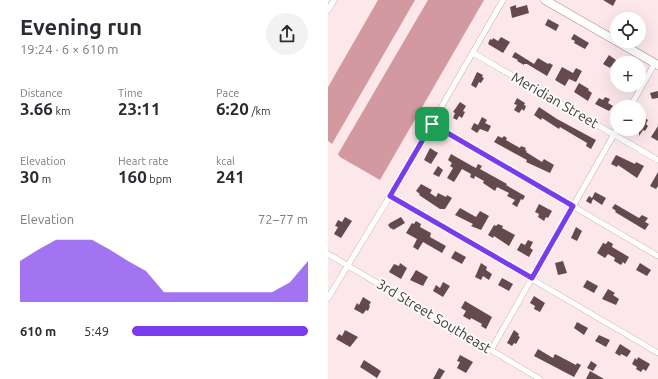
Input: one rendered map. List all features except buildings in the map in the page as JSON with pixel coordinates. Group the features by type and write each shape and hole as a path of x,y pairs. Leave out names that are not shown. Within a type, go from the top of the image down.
{"street":[{"path":"328,10 334,0"},
{"path":"328,298 390,196 503,0"},
{"path":"545,0 656,64 634,100"},
{"name":"Meridian Street","path":"473,52 610,129"},
{"path":"432,124 658,256"},
{"path":"491,350 614,136"},
{"name":"Meridian Street","path":"622,136 658,160"},
{"path":"390,196 658,353"},
{"name":"3rd Street Southeast","path":"328,254 538,378"}],"shaded area":[{"path":"378,0 415,0 332,144 328,141 328,87"},
{"path":"428,0 484,0 380,180 340,157 338,154"}],"route":[{"path":"432,124 573,206 532,278 390,196 432,124"}]}
